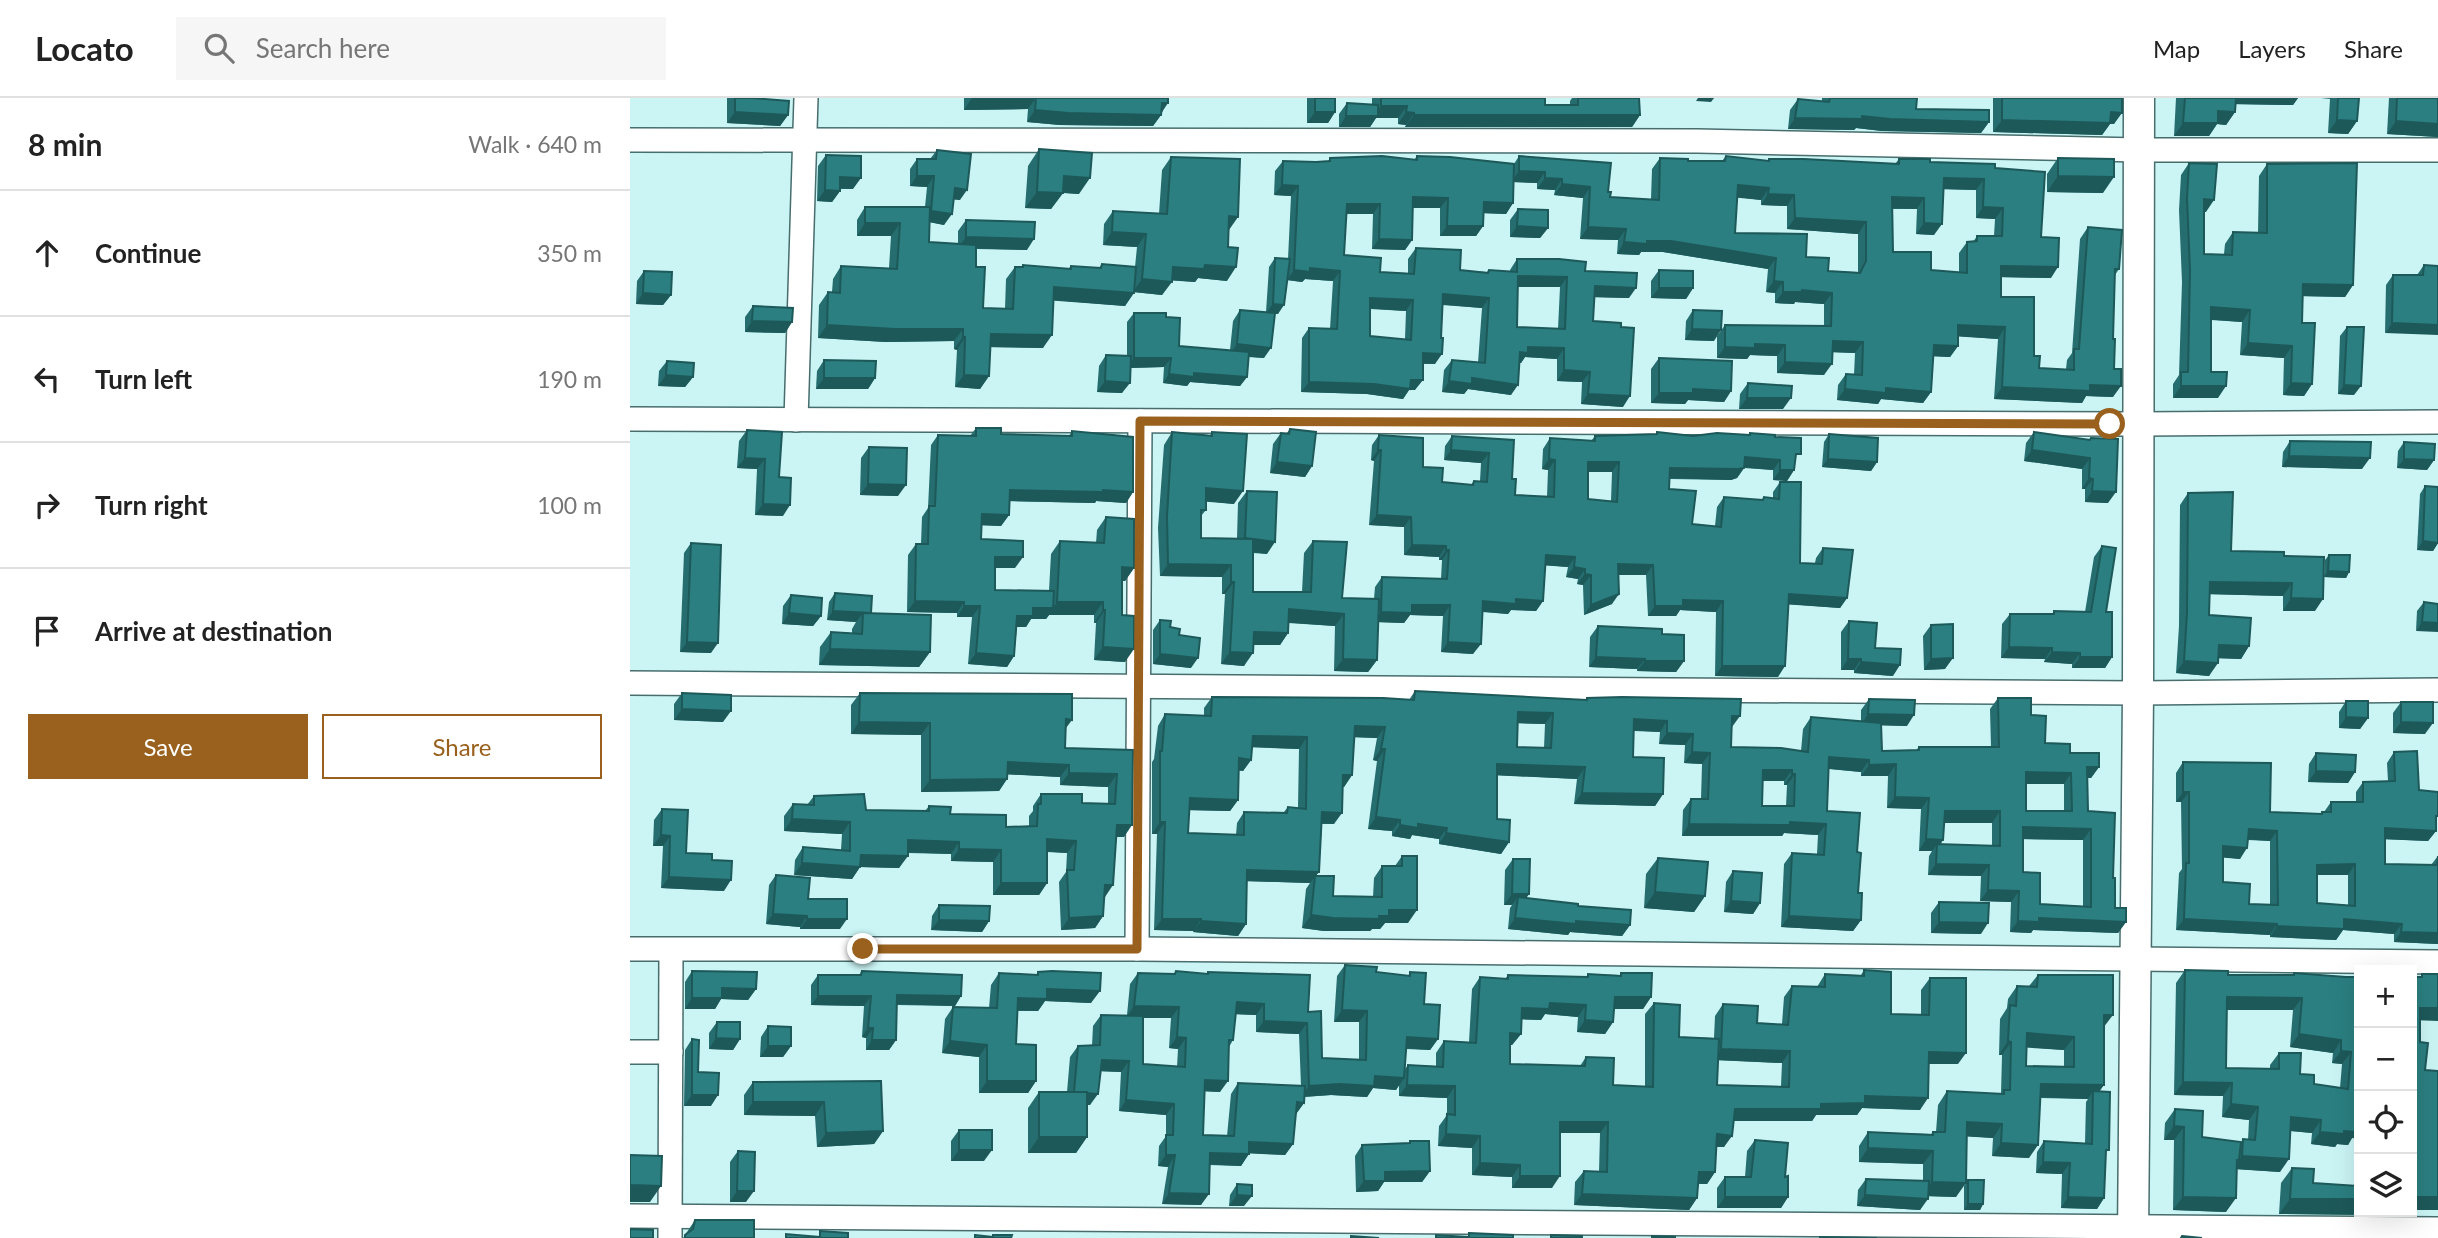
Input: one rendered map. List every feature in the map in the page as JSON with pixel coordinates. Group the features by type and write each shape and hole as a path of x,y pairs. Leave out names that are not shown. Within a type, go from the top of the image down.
{"main road":[{"path":"2133,1233 2138,693 2139,98"}],"street":[{"path":"796,419 806,98"},
{"path":"630,140 1697,141 2140,150 2438,150"},
{"path":"630,419 2138,424 2438,422"},
{"path":"1137,949 1140,421"},
{"path":"630,683 2138,693 2438,690"},
{"path":"630,949 1137,949 2438,962"},
{"path":"670,1227 671,950"},
{"path":"630,1052 671,1052"},
{"path":"630,1216 670,1227 2133,1233 2438,1229"}],"building":[{"path":"735,98 789,101 788,115 735,112"},
{"path":"1036,98 1168,98 1168,103 1162,103 1161,115 1068,113 1035,110"},
{"path":"1315,98 1335,98 1335,112 1315,112"},
{"path":"1381,98 1545,98 1545,105 1578,105 1578,98 1639,98 1640,115 1414,115 1406,112 1407,106 1381,106"},
{"path":"1830,98 1917,98 1916,109 1989,110 1989,122 1862,116 1862,119 1795,118 1798,99 1829,102"},
{"path":"2002,98 2122,98 2122,113 2111,112 2110,123 2002,120"},
{"path":"2185,98 2236,98 2235,112 2218,111 2218,123 2183,123"},
{"path":"2338,98 2359,98 2357,121 2337,120"},
{"path":"2397,98 2438,98 2438,124 2396,121"},
{"path":"1347,103 1378,105 1378,116 1346,116"},
{"path":"1039,149 1092,153 1090,178 1064,176 1063,193 1037,192"},
{"path":"937,150 971,154 967,190 955,188 952,214 931,211 934,176 917,176 917,159 936,159"},
{"path":"826,155 861,156 861,178 840,177 840,191 825,190"},
{"path":"1382,156 1417,160 1417,156 1450,157 1514,164 1513,203 1484,202 1483,226 1447,226 1448,198 1413,197 1412,240 1379,239 1380,204 1347,204 1344,255 1381,258 1380,272 1414,274 1416,248 1461,250 1460,270 1517,272 1517,259 1559,259 1586,262 1585,271 1637,273 1636,288 1595,286 1593,321 1621,323 1621,327 1634,328 1630,396 1588,394 1590,372 1564,370 1564,348 1528,347 1528,353 1520,352 1518,385 1472,378 1472,384 1449,381 1452,360 1485,363 1489,298 1443,294 1442,354 1423,353 1423,380 1411,380 1410,389 1374,384 1309,382 1309,328 1337,329 1340,271 1310,268 1310,272 1294,270 1298,186 1282,185 1283,161 1316,162 1330,161 1330,158","holes":["1518,276 1567,277 1565,329 1517,327","1370,298 1413,300 1411,340 1370,336"]},
{"path":"1519,156 1611,163 1608,192 1611,192 1610,197 1659,200 1660,158 1725,161 1726,156 1769,161 1804,159 1899,164 1899,159 1930,159 1930,162 1995,164 1995,168 2045,172 2041,237 2059,238 2058,267 2001,266 2001,297 2034,297 2034,356 2040,356 2039,368 2074,370 2074,349 2079,349 2088,227 2122,230 2119,269 2115,269 2113,339 2114,369 2121,369 2121,386 2090,385 2090,391 2002,387 2005,327 1958,325 1958,346 1934,345 1931,392 1886,388 1886,393 1845,389 1846,374 1862,375 1863,342 1833,341 1832,364 1785,362 1785,345 1725,347 1725,325 1831,326 1832,293 1802,290 1783,292 1783,282 1774,281 1776,258 1671,241 1647,241 1647,244 1624,242 1626,229 1588,227 1590,187 1562,184 1562,179 1545,178 1545,172 1519,171","holes":["1944,178 1984,179 1983,207 2003,208 2002,236 1977,236 1977,241 1967,242 1967,273 1931,270 1931,252 1893,252 1892,197 1924,198 1924,223 1942,224","1738,185 1769,188 1768,194 1794,195 1795,218 1866,222 1866,261 1860,273 1828,271 1829,258 1806,257 1807,234 1735,233"]},
{"path":"1171,157 1240,159 1238,217 1229,216 1228,247 1238,248 1236,267 1173,267 1172,282 1142,279 1146,234 1112,232 1113,211 1167,214"},
{"path":"2058,158 2114,159 2114,177 2058,176"},
{"path":"2189,163 2217,164 2214,200 2204,199 2204,254 2232,255 2233,232 2267,233 2267,164 2357,163 2353,285 2303,284 2302,323 2315,323 2312,384 2291,383 2292,346 2248,343 2250,310 2211,307 2211,372 2227,372 2226,386 2181,386 2181,372 2188,372"},
{"path":"865,207 930,207 929,242 976,245 976,267 985,267 983,308 1013,309 1015,267 1023,265 1071,269 1071,266 1101,268 1102,264 1136,267 1134,293 1054,287 1052,335 991,334 989,376 964,375 963,329 827,325 828,292 840,293 841,266 897,269 900,223 865,223"},
{"path":"1518,209 1548,210 1548,228 1517,226"},
{"path":"966,220 1035,222 1034,239 966,237"},
{"path":"1275,258 1290,259 1284,305 1273,304"},
{"path":"2424,265 2438,266 2438,325 2392,323 2393,275 2423,275"},
{"path":"1659,270 1693,271 1693,288 1659,288"},
{"path":"644,271 672,272 671,295 643,293"},
{"path":"753,306 793,308 792,322 752,321"},
{"path":"1240,310 1275,313 1271,348 1237,344"},
{"path":"1693,310 1722,311 1721,330 1692,329"},
{"path":"1134,313 1166,313 1166,317 1180,318 1179,346 1249,352 1247,377 1169,374 1171,358 1134,358"},
{"path":"2347,327 2364,327 2361,386 2344,385"},
{"path":"1106,355 1131,356 1130,383 1105,381"},
{"path":"1659,358 1732,361 1731,391 1693,389 1693,393 1659,393"},
{"path":"824,360 876,361 875,378 824,378"},
{"path":"667,361 694,363 693,377 666,375"},
{"path":"1748,383 1792,386 1791,398 1747,398"},
{"path":"976,428 1001,428 1001,434 1072,436 1072,431 1133,437 1133,492 1010,490 1009,515 982,514 981,539 1023,541 1023,557 995,557 995,590 1054,591 1053,608 1033,608 1033,616 1017,616 1014,656 976,653 980,606 964,606 964,602 915,601 916,544 928,544 929,506 935,506 938,435 976,436"},
{"path":"1290,429 1316,432 1312,466 1277,462 1281,433 1289,434"},
{"path":"747,430 782,432 779,477 791,478 790,505 763,504 765,459 745,458"},
{"path":"1172,432 1212,436 1212,432 1247,434 1243,491 1206,488 1206,510 1201,510 1201,538 1252,539 1245,538 1247,491 1277,492 1275,542 1253,539 1253,592 1311,592 1313,541 1347,542 1342,598 1379,599 1377,660 1343,659 1344,614 1289,609 1288,633 1254,632 1253,653 1230,652 1234,582 1231,582 1231,565 1168,564 1167,516"},
{"path":"2034,432 2090,440 2118,439 2116,492 2092,491 2093,479 2089,478 2090,458 2032,450"},
{"path":"1750,433 1801,438 1801,454 1796,454 1794,470 1780,470 1780,460 1745,457 1744,468 1738,469 1670,468 1669,489 1696,491 1692,524 1721,527 1724,497 1779,499 1780,482 1801,482 1800,563 1822,564 1823,548 1853,550 1847,598 1789,594 1785,666 1722,666 1723,601 1683,600 1683,606 1655,606 1653,565 1618,564 1619,594 1591,605 1591,575 1585,574 1585,569 1574,567 1575,557 1546,555 1543,601 1516,599 1516,604 1483,601 1481,644 1448,642 1450,605 1412,605 1412,613 1381,612 1382,577 1447,579 1449,550 1446,550 1446,546 1412,545 1411,517 1377,515 1381,450 1378,450 1379,435 1423,438 1423,467 1443,468 1442,482 1473,485 1474,481 1487,482 1489,453 1451,450 1452,436 1514,440 1512,479 1516,479 1515,495 1554,497 1555,460 1549,459 1550,438 1595,441 1595,436 1693,436","holes":["1588,462 1619,462 1617,502 1588,499"]},
{"path":"1829,434 1878,438 1877,462 1828,459"},
{"path":"2290,441 2371,442 2370,458 2289,456"},
{"path":"2404,442 2435,444 2434,460 2404,459"},
{"path":"869,447 907,448 906,485 868,484"},
{"path":"2425,486 2438,487 2438,543 2423,541"},
{"path":"2233,492 2231,551 2284,552 2284,556 2324,557 2323,599 2291,598 2292,583 2210,582 2209,615 2251,618 2249,646 2219,645 2218,663 2184,661 2188,493"},
{"path":"1106,517 1134,519 1134,568 1122,567 1122,615 1134,616 1134,649 1103,647 1103,602 1057,602 1060,541 1104,543"},
{"path":"691,543 721,545 718,643 687,642"},
{"path":"2102,546 2116,548 2106,612 2112,612 2112,657 2080,657 2080,653 2052,652 2052,648 2009,647 2010,614 2091,612"},
{"path":"2329,555 2350,555 2349,572 2328,571"},
{"path":"835,593 872,596 871,613 833,611"},
{"path":"791,595 822,598 821,616 789,613"},
{"path":"2424,602 2438,604 2438,623 2422,622"},
{"path":"863,613 931,615 930,652 830,649 831,632 862,634"},
{"path":"1160,620 1171,621 1170,627 1180,629 1179,635 1200,638 1198,658 1160,654"},
{"path":"1849,621 1877,623 1875,648 1901,649 1900,665 1848,659"},
{"path":"1953,624 1953,658 1931,659 1931,625"},
{"path":"1598,626 1662,629 1662,634 1684,635 1684,661 1596,657"},
{"path":"1415,691 1587,700 1622,697 1741,699 1740,716 1732,716 1731,747 1781,748 1808,752 1811,717 1881,723 1882,751 1919,750 1919,747 1999,747 1998,698 2031,698 2031,715 2046,716 2045,743 2070,744 2070,753 2099,753 2099,767 2087,767 2088,811 2115,813 2115,908 2126,908 2126,922 2039,918 2039,922 2018,921 2019,891 1988,890 1989,865 1936,864 1937,844 2000,846 2000,811 1945,811 1943,840 1926,839 1929,798 1895,797 1896,764 1869,765 1869,760 1829,757 1827,811 1860,813 1857,852 1861,853 1858,893 1862,893 1861,920 1789,916 1792,853 1824,855 1826,824 1689,824 1691,799 1708,799 1710,753 1692,752 1693,734 1667,733 1667,721 1634,719 1633,757 1664,758 1663,794 1582,793 1585,767 1497,764 1497,819 1510,820 1509,842 1446,833 1447,828 1418,824 1418,828 1400,825 1400,820 1376,817 1385,749 1381,749 1385,727 1355,726 1352,775 1343,775 1342,813 1322,812 1319,872 1247,870 1246,924 1201,919 1162,919 1165,822 1160,822 1160,751 1165,714 1211,716 1212,697 1414,700","holes":["1518,712 1553,713 1551,748 1517,747","1253,736 1307,737 1306,809 1288,807 1287,813 1244,812 1244,835 1188,833 1190,798 1238,800 1239,758 1251,760","1763,770 1792,770 1792,774 1795,774 1794,806 1762,806","2026,772 2071,773 2072,811 2026,811","2023,827 2091,829 2091,907 2040,904 2040,873 2023,872"]},
{"path":"682,693 731,695 731,711 682,709"},
{"path":"860,693 1072,694 1072,720 1066,719 1065,748 1133,750 1132,825 1117,825 1113,885 1105,885 1103,916 1069,918 1067,870 1074,870 1076,841 1047,839 1047,883 1001,883 1001,850 959,849 959,842 908,840 908,856 861,855 860,867 802,863 803,847 850,851 850,822 792,819 793,804 814,805 814,796 864,794 866,810 929,811 929,806 951,807 950,814 1006,815 1006,827 1037,826 1041,794 1082,794 1082,803 1115,804 1117,774 1069,773 1069,765 1008,762 1007,779 930,780 930,723 859,722"},
{"path":"1869,699 1915,700 1914,715 1868,714"},
{"path":"2346,701 2368,701 2368,718 2346,717"},
{"path":"2401,702 2433,702 2433,723 2401,722"},
{"path":"2417,751 2419,790 2438,792 2438,816 2436,831 2385,828 2385,864 2437,865 2438,856 2438,933 2401,932 2402,924 2344,919 2344,929 2184,919 2186,863 2189,863 2189,792 2183,792 2183,762 2271,763 2270,812 2322,814 2331,812 2331,802 2363,802 2363,782 2395,781 2394,752","holes":["2249,829 2277,831 2278,905 2249,904 2250,884 2223,882 2223,846 2247,848","2355,864 2355,906 2317,903 2317,865"]},
{"path":"2316,753 2356,755 2355,772 2316,771"},
{"path":"662,809 688,810 686,853 712,854 712,860 732,861 731,880 669,877 670,836 661,835"},
{"path":"1402,856 1417,856 1417,910 1389,910 1389,916 1379,916 1379,919 1311,915 1315,876 1334,876 1333,896 1382,897 1382,866 1402,866"},
{"path":"1658,858 1708,862 1705,896 1655,892"},
{"path":"1513,859 1530,859 1529,894 1512,894"},
{"path":"1733,871 1762,873 1760,903 1731,901"},
{"path":"776,875 810,878 808,899 847,899 847,919 807,919 807,916 773,914"},
{"path":"1518,897 1631,910 1630,925 1576,921 1576,924 1515,918"},
{"path":"1939,902 1989,903 1988,923 1939,922"},
{"path":"939,905 990,906 989,921 939,920"},
{"path":"1345,965 1377,967 1376,972 1410,976 1410,972 1426,973 1424,1004 1440,1005 1438,1039 1407,1037 1404,1078 1375,1076 1374,1086 1309,1086 1307,1023 1264,1021 1264,1004 1237,1002 1233,1040 1229,1040 1228,1081 1205,1080 1203,1135 1234,1136 1238,1083 1305,1086 1304,1103 1297,1102 1293,1144 1249,1142 1249,1154 1210,1153 1209,1194 1169,1193 1175,1155 1166,1155 1166,1135 1173,1135 1174,1104 1126,1100 1129,1061 1102,1060 1098,1094 1074,1092 1078,1046 1100,1045 1101,1015 1143,1016 1143,1064 1185,1067 1186,1038 1177,1037 1179,1007 1134,1006 1138,973 1175,974 1176,971 1310,975 1308,1012 1321,1011 1322,1058 1366,1060 1367,1011 1342,1010"},
{"path":"1864,970 1891,972 1891,1014 1929,1015 1930,978 1966,978 1966,1053 1929,1052 1928,1098 1865,1096 1865,1103 1821,1104 1821,1109 1735,1109 1732,1136 1717,1134 1715,1172 1699,1172 1697,1198 1582,1194 1584,1171 1607,1172 1608,1122 1560,1122 1560,1176 1520,1176 1520,1165 1480,1163 1480,1136 1446,1134 1447,1114 1455,1115 1455,1086 1407,1085 1408,1065 1443,1067 1444,1041 1476,1043 1480,977 1508,979 1508,975 1588,977 1588,974 1621,976 1621,973 1652,973 1651,997 1615,997 1613,1022 1585,1020 1586,1005 1550,1003 1549,1009 1522,1008 1521,1034 1510,1033 1510,1064 1585,1066 1586,1057 1614,1058 1613,1085 1653,1087 1654,1003 1680,1005 1679,1037 1719,1039 1717,1085 1789,1087 1790,1051 1721,1049 1723,1004 1758,1006 1757,1023 1788,1025 1792,986 1825,987 1825,974 1864,976"},
{"path":"2185,970 2228,971 2228,975 2294,973 2354,977 2354,1132 2344,1131 2344,1134 2320,1132 2321,1120 2291,1117 2289,1159 2242,1156 2243,1139 2255,1140 2258,1107 2231,1104 2232,1083 2183,1082","holes":["2227,997 2302,998 2299,1034 2341,1040 2341,1051 2351,1052 2348,1089 2314,1084 2314,1075 2300,1074 2301,1053 2279,1053 2279,1069 2226,1068"]},
{"path":"692,971 757,972 756,989 722,988 722,998 692,998"},
{"path":"862,971 962,975 961,996 897,995 896,1040 872,1040 873,1028 868,1028 871,996 818,996 818,975 861,975"},
{"path":"1038,972 1101,973 1100,991 1047,989 1047,999 1018,998 1016,1044 1036,1045 1036,1081 987,1081 987,1045 950,1041 953,1007 997,1008 999,973 1038,975"},
{"path":"2422,974 2438,974 2438,1008 2420,1008 2420,1042 2428,1043 2425,1070 2438,1071 2438,1197 2417,1197 2417,977 2422,977"},
{"path":"2038,975 2113,975 2113,1015 2104,1015 2104,1085 2041,1084 2038,1145 2001,1143 2002,1124 1967,1122 1966,1183 1932,1182 1933,1151 1868,1148 1868,1132 1933,1135 1933,1132 1945,1132 1947,1091 2004,1094 2004,1090 2010,1090 2010,1005 2016,1006 2017,986 2037,987","holes":["2027,1033 2074,1037 2074,1067 2026,1066"]},
{"path":"717,1022 740,1022 740,1039 716,1038"},
{"path":"768,1026 791,1027 791,1046 768,1046"},
{"path":"692,1039 699,1040 698,1072 719,1073 718,1095 692,1095"},
{"path":"881,1081 883,1131 826,1133 824,1102 753,1102 753,1082"},
{"path":"2093,1091 2110,1092 2109,1150 2106,1150 2104,1198 2068,1197 2070,1163 2043,1162 2044,1141 2092,1144"},
{"path":"1039,1092 1087,1092 1087,1137 1039,1137"},
{"path":"2175,1109 2203,1111 2202,1137 2241,1142 2237,1160 2236,1198 2183,1197 2184,1127 2174,1126"},
{"path":"959,1130 992,1130 992,1150 959,1150"},
{"path":"1755,1140 1788,1143 1785,1177 1788,1176 1788,1197 1725,1197 1725,1177 1751,1177"},
{"path":"1429,1141 1430,1171 1385,1172 1385,1181 1364,1181 1362,1145"},
{"path":"738,1151 755,1152 754,1191 737,1191"},
{"path":"630,1155 662,1156 661,1186 630,1185"},
{"path":"2292,1168 2314,1169 2313,1183 2354,1186 2354,1199 2290,1199"},
{"path":"1866,1179 1929,1181 1928,1199 1865,1195"},
{"path":"1968,1180 1984,1180 1983,1204 1968,1204"},
{"path":"1237,1184 1252,1185 1252,1196 1237,1195"},
{"path":"695,1220 754,1220 754,1238 685,1238 693,1229"},
{"path":"630,1229 653,1230 653,1238 630,1238"},
{"path":"820,1231 848,1233 848,1238 786,1238 786,1234 820,1237"},
{"path":"1469,1233 1513,1235 1513,1238 1436,1238 1436,1235 1469,1237"},
{"path":"975,1235 1012,1235 1011,1238 975,1238"},
{"path":"1551,1235 1582,1236 1582,1238 1551,1238"},
{"path":"1675,1237 1675,1238 1652,1238"}],"route":[{"path":"863,949 1137,949 1140,421 2110,424"}]}
